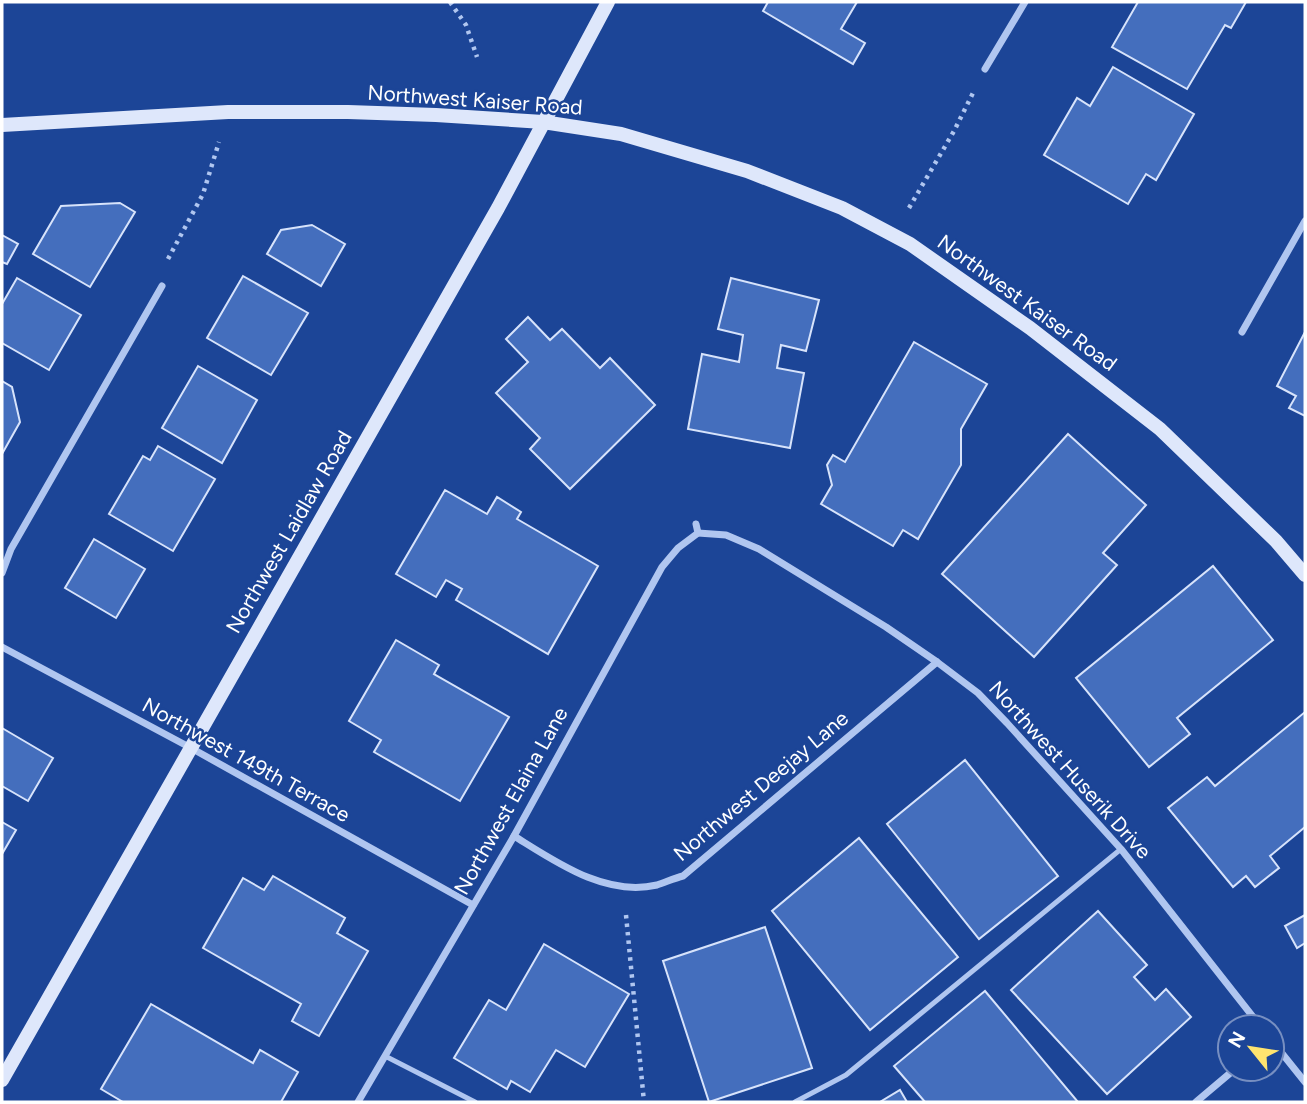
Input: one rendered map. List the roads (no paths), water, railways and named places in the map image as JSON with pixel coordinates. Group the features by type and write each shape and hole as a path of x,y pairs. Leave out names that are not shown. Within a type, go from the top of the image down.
{"main road":[{"name":"Northwest Laidlaw Road","path":"2,1080 498,208 608,2"},
{"name":"Northwest Kaiser Road","path":"2,125 228,112 436,115 543,122 621,134 747,172 842,208 910,244 1030,328 1160,429 1276,541 1305,575"}],"street":[{"path":"985,69 1024,2"},
{"path":"1242,332 1305,221"},
{"path":"2,573 11,550 162,286"},
{"path":"696,524 698,533"},
{"name":"Northwest Huserik Drive","path":"698,533 726,535 759,549 886,626 978,693 1121,849 1250,1013"},
{"name":"Northwest Elaina Lane","path":"358,1102 514,836 662,567 678,548 698,533"},
{"name":"Northwest 149th Terrace","path":"2,647 191,748 473,905"},
{"name":"Northwest Deejay Lane","path":"514,836 570,870 624,887 655,885 683,876 937,662"},
{"path":"1286,1058 1305,1082"},
{"path":"1196,1102 1218,1083"}],"lane":[{"path":"795,1102 846,1075 1121,849"},
{"path":"385,1056 475,1102"}]}
